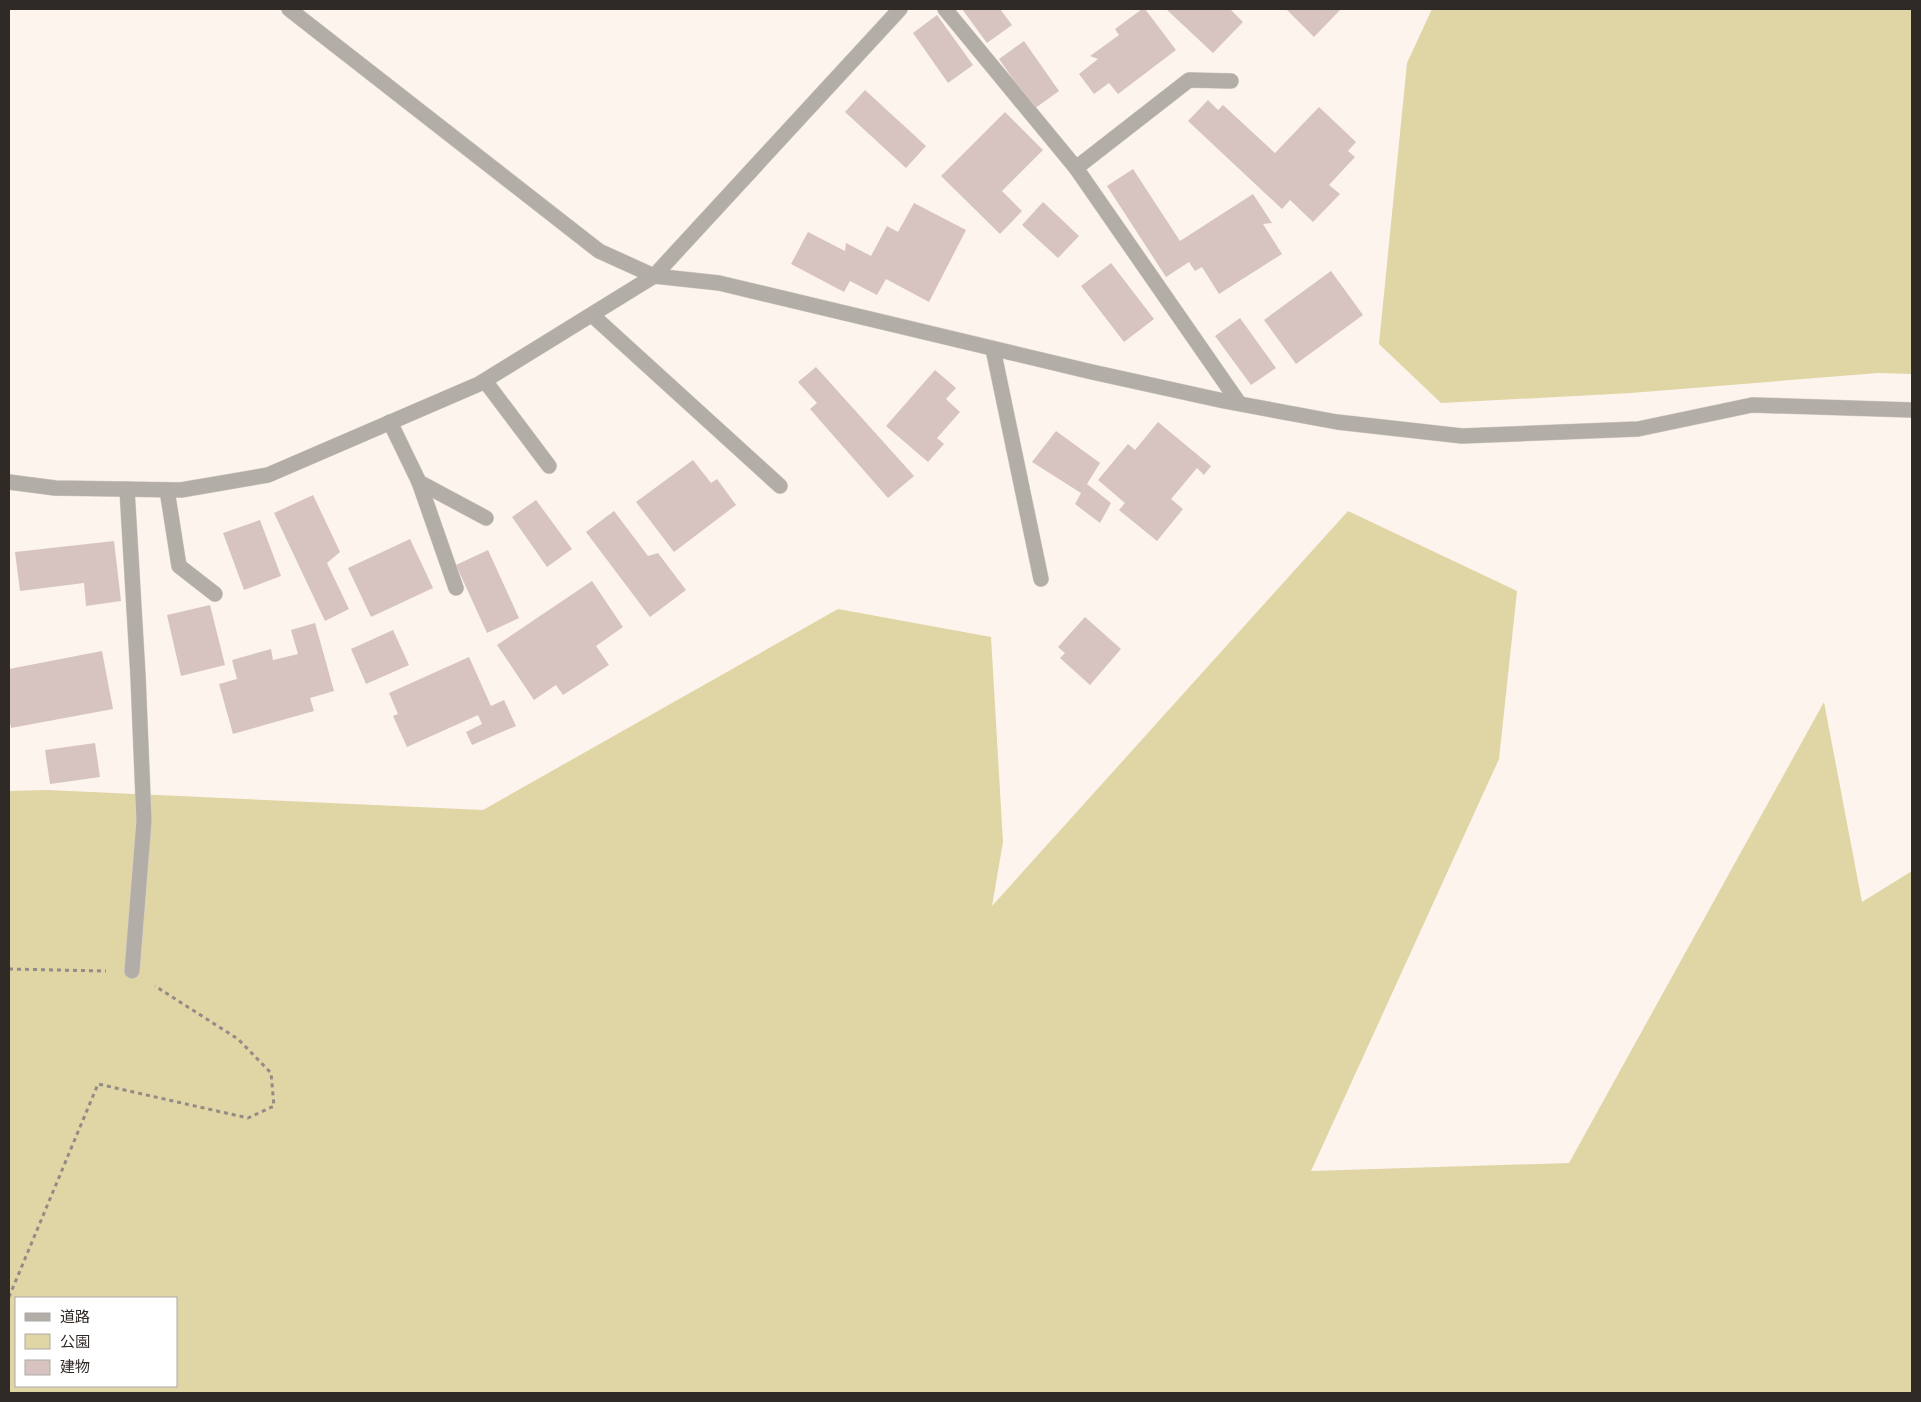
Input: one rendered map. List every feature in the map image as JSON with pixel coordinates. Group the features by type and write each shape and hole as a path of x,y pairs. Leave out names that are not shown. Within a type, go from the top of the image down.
{"street":[{"path":"289,9 600,251 654,276 719,283 994,350 1239,404 1337,422 1462,436 1638,428 1752,405 1912,410"},
{"path":"9,482 55,488 181,490 268,475 484,381 654,276 900,9"},
{"path":"945,9 1076,168 1239,404"},
{"path":"1076,168 1189,80 1231,81"},
{"path":"592,315 780,486"},
{"path":"994,350 1041,579"},
{"path":"484,381 549,466"},
{"path":"390,422 419,482 456,588"},
{"path":"419,482 486,518"},
{"path":"126,489 138,676 144,821 132,971"},
{"path":"167,490 180,566 215,594"}],"path":[{"path":"9,969 132,971 238,1039 271,1073 274,1106 248,1118 98,1084 9,1297"}],"green space":[{"path":"1432,9 1912,9 1912,374 1878,373 1631,393 1441,403 1379,344 1407,63"},
{"path":"1348,511 1517,591 1499,759 1311,1171 1569,1163 1824,702 1862,902 1912,871 1912,1393 9,1393 9,791 47,790 483,810 838,609 991,637 1003,842 992,906"}],"building":[{"path":"962,9 1000,9 1012,25 987,43"},
{"path":"1142,9 1145,9 1176,50 1118,94 1109,83 1094,94 1079,74 1098,59 1090,56 1119,35 1115,29"},
{"path":"1166,9 1230,9 1243,22 1213,53"},
{"path":"1286,9 1341,9 1314,37"},
{"path":"937,15 973,65 948,83 913,33"},
{"path":"1024,41 1059,91 1034,109 999,59"},
{"path":"865,90 926,146 906,168 845,112"},
{"path":"1208,100 1218,110 1223,105 1275,153 1319,107 1356,142 1348,151 1355,157 1329,185 1340,194 1313,222 1290,200 1282,209 1188,121"},
{"path":"1005,112 1043,150 1002,191 1022,211 1000,234 941,176"},
{"path":"1133,169 1180,241 1253,194 1272,223 1263,224 1282,254 1219,294 1202,267 1195,271 1189,262 1166,277 1107,186"},
{"path":"1043,202 1079,236 1058,258 1022,225"},
{"path":"914,203 966,230 929,302 886,279 877,295 850,281 844,292 791,264 808,232 845,251 846,243 871,256 887,226 898,232"},
{"path":"1111,263 1154,319 1124,342 1081,286"},
{"path":"1331,271 1363,315 1296,364 1264,320"},
{"path":"1240,318 1276,368 1251,385 1215,336"},
{"path":"816,367 914,476 888,498 810,409 817,403 798,382"},
{"path":"935,370 956,388 946,399 960,412 937,438 944,444 928,462 886,426"},
{"path":"1158,422 1211,466 1204,475 1197,468 1171,499 1183,509 1157,541 1119,510 1125,503 1098,480 1128,444 1135,450"},
{"path":"1056,431 1100,463 1087,484 1111,503 1100,523 1075,504 1081,493 1032,462"},
{"path":"693,460 711,483 717,479 736,505 674,552 636,502"},
{"path":"313,495 340,552 327,563 349,609 325,621 274,513"},
{"path":"536,500 572,549 547,567 512,517"},
{"path":"614,511 648,556 658,553 686,590 650,617 586,532"},
{"path":"260,520 281,576 244,590 223,533"},
{"path":"410,539 433,588 371,617 348,568"},
{"path":"114,541 121,601 86,606 84,583 20,591 15,552"},
{"path":"488,550 519,618 487,633 456,565"},
{"path":"592,581 623,627 596,646 609,665 563,695 556,685 534,700 497,645"},
{"path":"210,605 225,665 181,676 167,615"},
{"path":"1085,617 1121,649 1090,685 1060,658 1065,653 1058,647"},
{"path":"315,623 334,691 310,698 314,711 233,734 219,684 237,679 232,660 271,649 273,660 298,654 291,630"},
{"path":"393,630 409,665 366,684 351,649"},
{"path":"102,651 113,709 11,728 9,717 9,669"},
{"path":"469,657 491,706 504,700 516,726 472,745 466,732 482,724 478,715 407,747 393,716 398,714 389,693"},
{"path":"95,743 100,777 50,784 45,750"}]}
